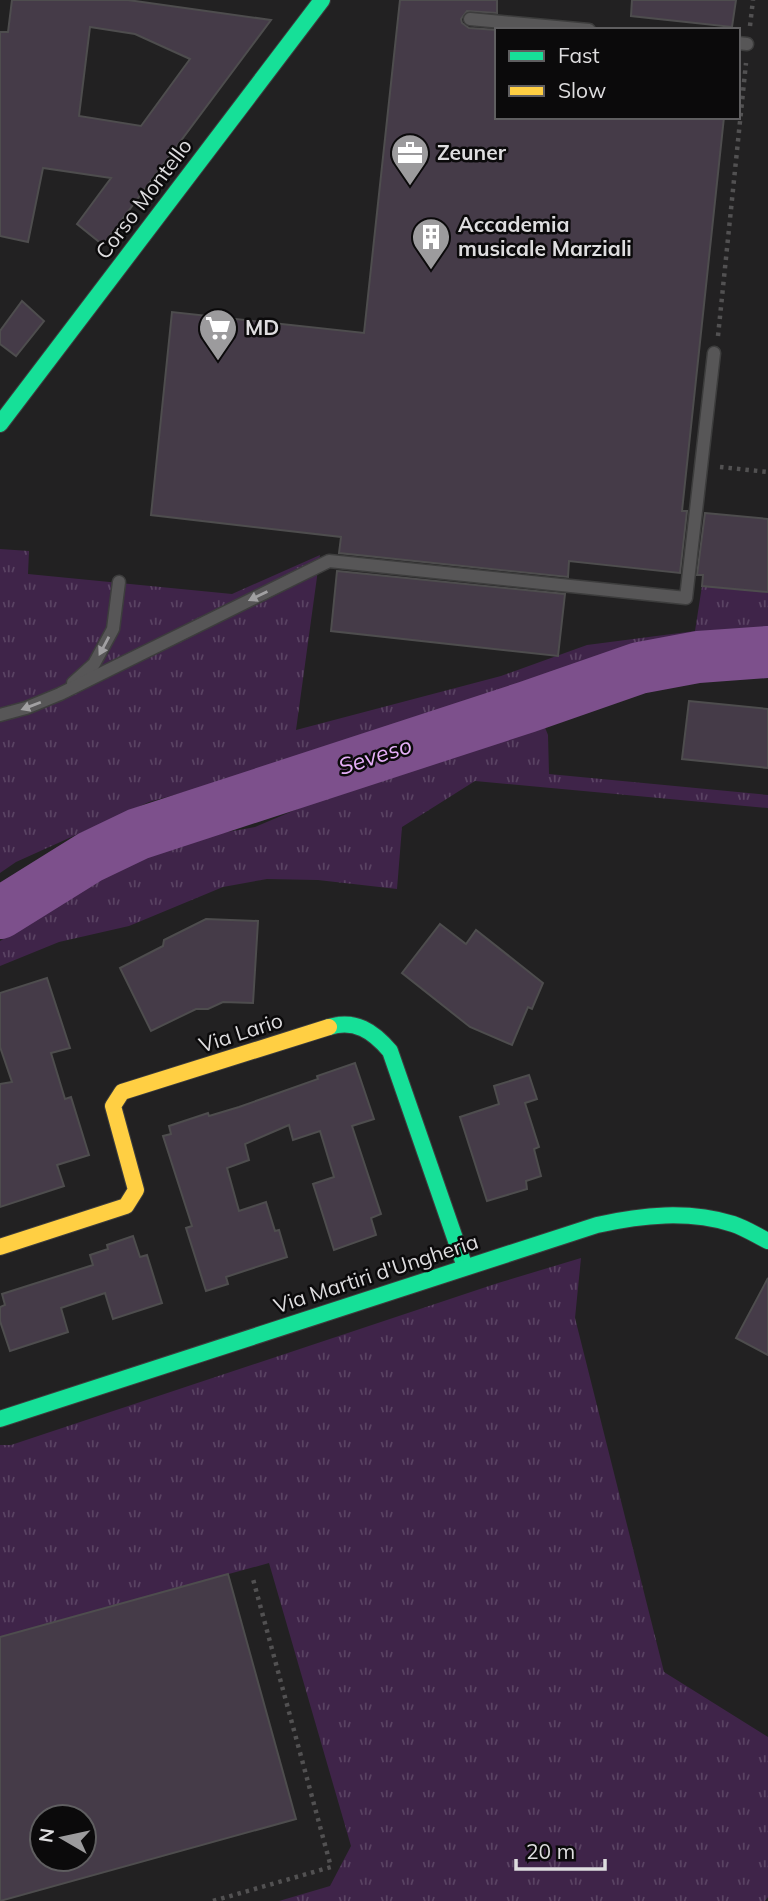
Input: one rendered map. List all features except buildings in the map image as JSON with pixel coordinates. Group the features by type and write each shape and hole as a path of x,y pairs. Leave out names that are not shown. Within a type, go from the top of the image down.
{"street":[{"name":"Corso Montello","path":"0,424 322,0"},
{"name":"Via Lario","path":"0,1247 126,1206 136,1190 113,1106 122,1092 342,1023 360,1025 377,1035 390,1051 464,1267"},
{"name":"Via Martiri d'Ungheria","path":"0,1419 578,1230 616,1220 655,1214 691,1216 730,1223 768,1241"}],"lane":[{"path":"470,19 567,28"},
{"path":"0,715 60,694 329,561 686,598 716,348"},
{"path":"60,694 94,664 107,641 113,629 119,582"}],"path":[{"path":"750,27 753,0"},
{"path":"740,90 744,47"},
{"path":"716,348 737,119"},
{"path":"718,467 768,472"},
{"path":"214,1901 331,1867 253,1579"}],"green space":[{"path":"0,549 29,551 28,574 232,594 320,555 296,730 501,676 587,645 695,631 702,586 768,592 768,633 699,637 657,643 620,653 519,690 378,732 298,760 149,802 16,862 0,873"},
{"path":"542,720 548,735 549,774 768,795 768,808 475,781 402,827 397,889 318,880 267,879 223,887 129,926 59,942 0,966 0,941 101,875 155,848 255,827 380,774"},
{"path":"581,1258 575,1318 664,1672 768,1737 768,1897 765,1901 279,1901 330,1886 351,1846 269,1563 0,1637 0,1445 11,1445 498,1283"}],"waterway":[{"name":"Seveso","path":"0,913 90,857 138,834 639,668 698,657 768,652"}],"traffic: fast":[{"path":"0,424 322,0"},
{"path":"329,1027 347,1025 363,1028 390,1051 465,1267"},
{"path":"0,1419 597,1225 648,1217 699,1217 733,1224 768,1241"}],"traffic: slow":[{"path":"0,1247 126,1206 136,1190 113,1106 122,1092 329,1027"}],"place":[{"name":"Zeuner","path":"410,187"},
{"name":"Accademia musicale Marziali","path":"431,271"},
{"name":"MD","path":"218,362"}]}
